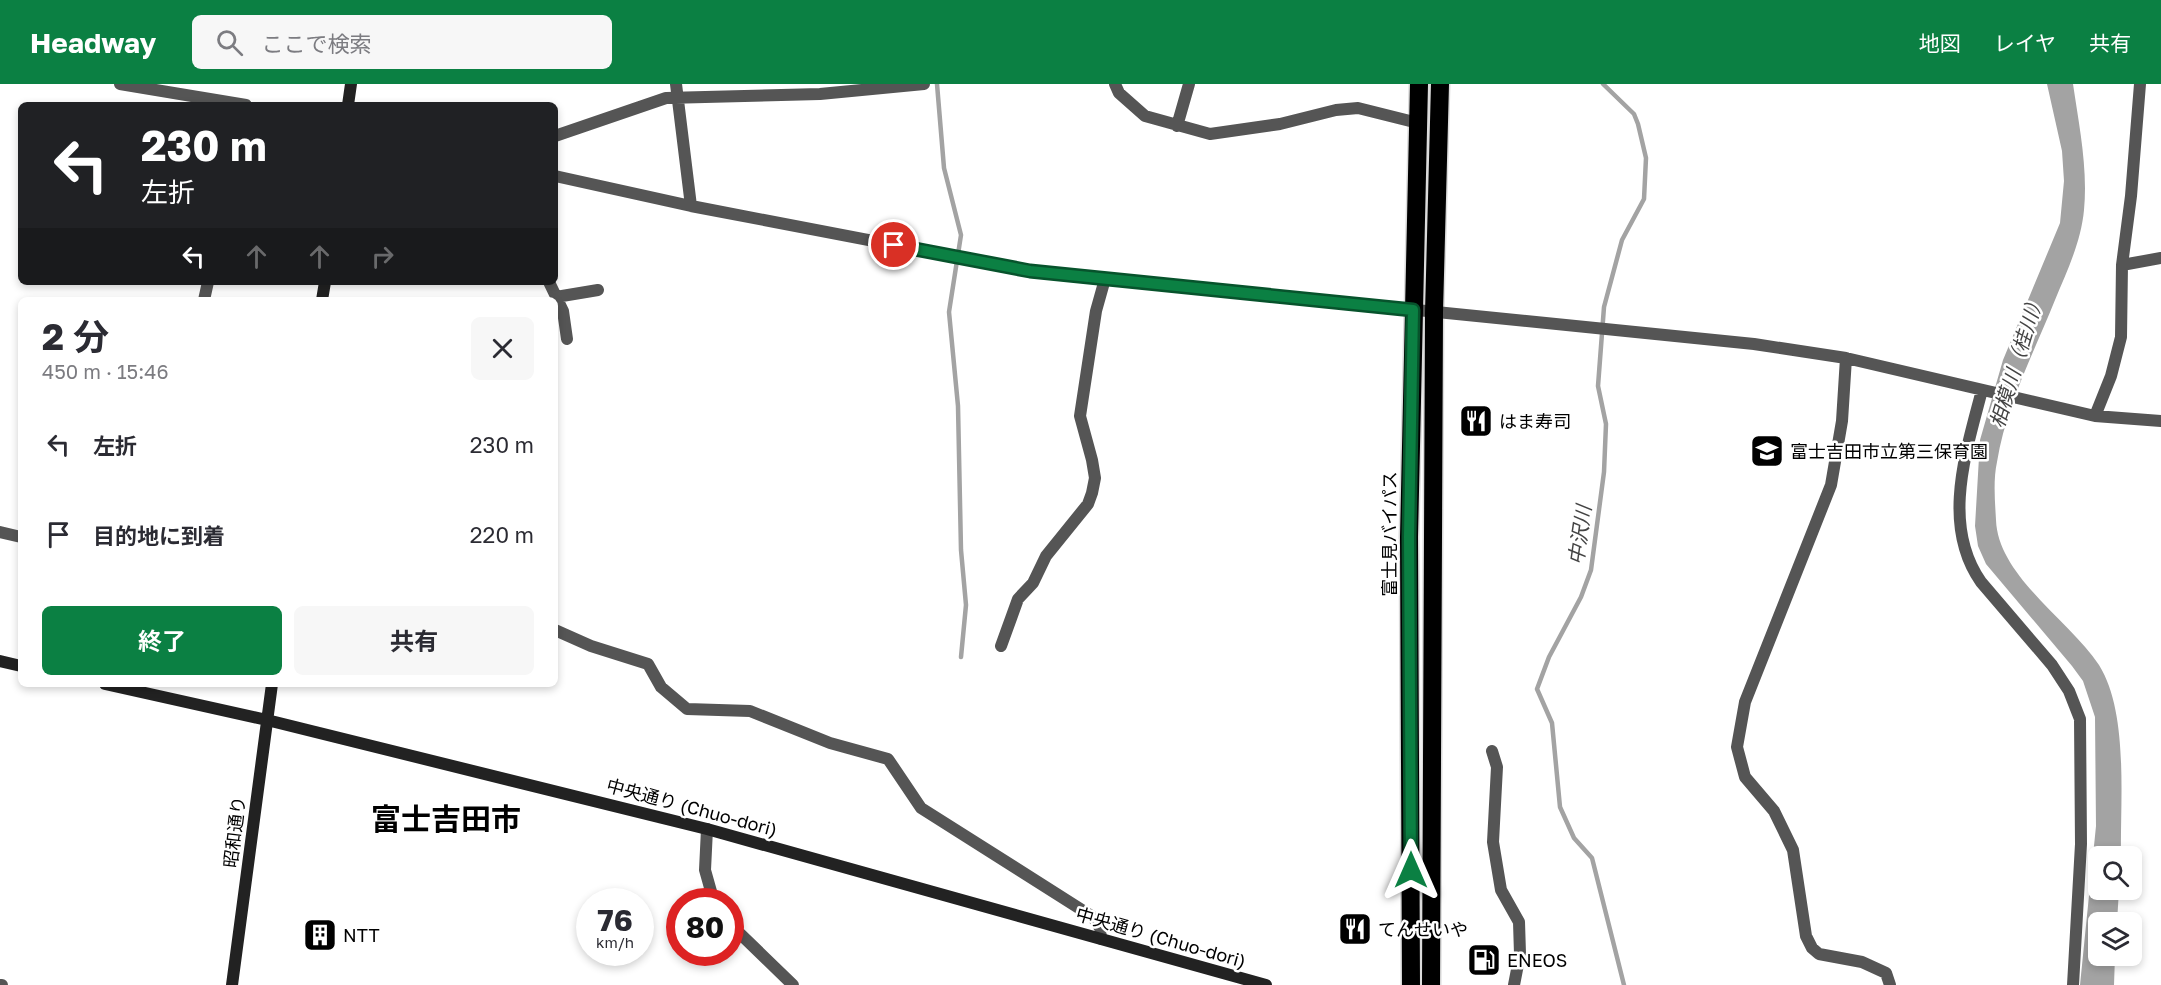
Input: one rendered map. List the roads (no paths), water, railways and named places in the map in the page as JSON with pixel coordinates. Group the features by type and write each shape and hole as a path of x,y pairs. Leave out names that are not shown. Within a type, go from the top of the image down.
{"highway":[{"name":"富士見バイパス","path":"1411,985 1409,537 1419,84"},
{"path":"1431,985 1434,312 1440,84"}],"street":[{"path":"120,84 219,102"},
{"path":"348,102 351,84"},
{"path":"676,84 691,206"},
{"path":"558,135 599,123 645,103 678,97 810,94 924,84"},
{"path":"1115,84 1119,93 1145,116 1210,134 1281,124 1336,110 1358,108 1418,123"},
{"path":"1177,126 1189,84"},
{"path":"2095,416 2111,376 2121,337 2122,265 2131,196 2140,84"},
{"path":"558,177 691,206 1030,271 1754,344 1846,358 2095,416 2161,421"},
{"path":"2122,265 2161,258"},
{"path":"1001,646 1018,599 1033,583 1046,556 1088,504 1092,494 1095,478 1080,416 1096,311 1105,279"},
{"path":"550,285 556,297 598,290"},
{"path":"558,301 563,311 567,339"},
{"path":"1846,358 1842,422 1831,485 1745,702 1737,747 1745,777 1774,811 1792,850 1806,936 1812,948 1819,954 1862,962 1886,973 1890,985"},
{"path":"1982,390 1965,454 1959,531 1971,567 2061,678 2080,719 2081,844 2073,985"},
{"path":"0,532 18,536"},
{"path":"558,631 591,646 648,664 661,687 687,709 750,711 830,743 888,759 921,808 1093,917 1100,928 1101,939"},
{"path":"0,661 18,665"},
{"name":"中央通り (Chuo-dori)","path":"118,687 267,720 707,829 1266,985"},
{"name":"昭和通り","path":"232,985 272,687"},
{"path":"1492,750 1497,767 1492,842 1501,890 1519,922 1520,954 1514,985"},
{"path":"707,829 705,870 710,888"},
{"path":"744,938 793,985"}],"water":[{"name":"相模川（桂川）","path":"2047,84 2073,84 2084,162 2084,210 2073,256 2022,380 2001,441 1996,469 1996,520 2000,541 2022,579 2086,648 2099,665 2109,685 2115,707 2121,758 2121,846 2094,846 2096,826 2095,717 2083,681 1986,564 1978,546 1975,526 1980,440 2003,360 2060,223 2064,181 2062,151"},
{"path":"2089,900 2118,900 2118,912 2088,912 2088,966 2115,966 2114,985 2080,985"}],"waterway":[{"path":"937,84 944,168 961,235 949,312 958,406 961,550 966,605 961,657"},
{"name":"中沢川","path":"1603,84 1634,114 1638,124 1646,158 1644,199 1622,240 1604,307 1598,386 1606,424 1604,472 1591,570 1581,597 1549,657 1537,689 1552,723 1560,807 1574,838 1592,858 1624,985"}],"place":[{"name":"はま寿司","path":"1476,421"},
{"name":"富士吉田市立第三保育園","path":"1767,451"},
{"name":"てんせいや","path":"1355,929"},
{"name":"NTT","path":"320,935"},
{"name":"ENEOS","path":"1484,960"}],"district":[{"name":"富士吉田市","path":"446,819"}]}
